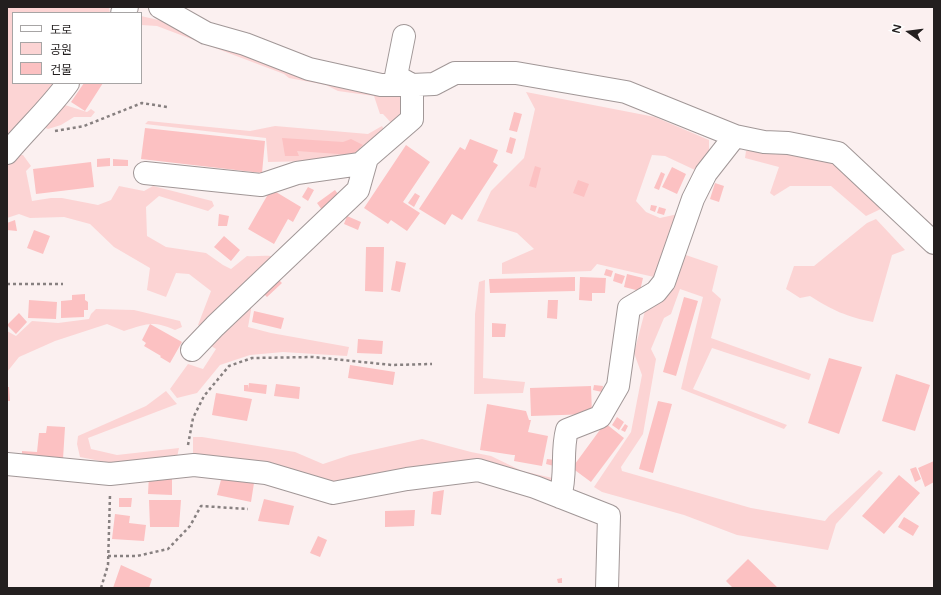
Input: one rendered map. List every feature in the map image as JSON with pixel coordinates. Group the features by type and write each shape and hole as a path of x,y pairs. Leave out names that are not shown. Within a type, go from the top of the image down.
{"lane":[{"path":"160,7 206,33 245,44 309,69 381,85 434,84 455,73 516,73 626,92 735,136 764,142 788,143 838,153 934,243"},
{"path":"404,36 396,76 412,85"},
{"path":"7,153 67,84"},
{"path":"145,173 261,185 298,173 360,164 412,119 412,85"},
{"path":"560,497 564,486 565,439 567,430 600,417 604,411 618,386 629,308 656,292 664,282 694,199 706,173 735,136"},
{"path":"192,350 215,326 358,190 367,158"},
{"path":"7,464 110,474 194,465 266,473 333,493 407,480 478,470 535,487 609,516 607,588"}],"path":[{"path":"21,137 84,126 142,103 167,107"},
{"path":"7,284 63,284"},
{"path":"184,465 193,418 204,396 229,366 252,358 313,357 392,365 432,364"},
{"path":"101,588 108,565 110,474"},
{"path":"108,556 137,556 168,549 190,526 201,506 248,509"}],"green space":[{"path":"7,7 109,7 110,12 12,12 12,84 57,84 7,145"},
{"path":"142,16 176,24 405,95 403,113 395,127 383,114 380,114 374,96 338,91 326,85 289,78 284,74 157,26 142,25"},
{"path":"75,84 80,84 65,105 87,112 91,109 95,112 91,117 74,117 61,125 48,129 41,126"},
{"path":"526,92 655,117 709,140 709,153 695,170 665,156 652,155 636,201 646,212 660,218 678,214 663,269 654,277 597,264 591,271 502,274 502,263 534,249 517,233 477,221 491,191 524,158 535,109"},
{"path":"148,121 250,131 275,126 368,134 382,126 387,135 357,160 268,162 266,138 145,124"},
{"path":"787,148 832,163 883,208 866,216 831,186 790,186 774,196 770,193 779,167 745,158 746,151"},
{"path":"11,155 23,155 31,166 26,171 32,201 62,198 98,205 111,200 119,186 144,191 153,186 212,201 214,206 208,211 159,196 146,207 147,236 166,247 206,253 231,269 247,256 267,256 279,258 205,328 198,325 211,291 189,274 176,273 166,297 147,290 150,268 114,247 90,224 64,217 30,218 19,214 7,218 7,161"},
{"path":"876,219 905,250 892,255 873,322 855,318 840,312 810,296 800,298 786,289 794,266 814,266 867,223"},
{"path":"680,253 718,266 712,291 721,299 711,338 811,374 809,380 712,348 693,389 787,425 784,429 681,389 703,297 680,289 671,314 664,318 651,349 656,359 643,434 621,467 622,471 751,508 825,521 879,470 883,473 836,524 828,550 737,535 684,515 602,492 594,487 631,432 642,375 634,353 645,311 656,305 667,290"},
{"path":"485,280 483,378 525,382 523,393 474,394 475,314 479,282"},
{"path":"251,304 248,327 271,333 349,347 347,356 283,352 250,355 220,365 197,393 177,398 170,389 188,364 203,369 216,349 206,343 231,327"},
{"path":"96,309 134,310 180,321 182,327 175,330 161,325 150,324 124,331 107,324 55,341 19,357 7,372 7,331 16,336 32,321 58,323 89,319 91,314"},
{"path":"166,391 177,404 88,438 91,449 117,455 179,448 177,457 110,463 80,457 77,444 78,436 146,406"},
{"path":"193,437 202,437 295,452 323,464 350,455 422,439 491,456 522,471 557,479 558,483 477,467 335,489 193,457"}],"building":[{"path":"83,84 102,84 85,111 71,102"},
{"path":"514,112 522,114 517,132 509,130"},
{"path":"145,128 265,141 262,173 141,159"},
{"path":"510,137 516,139 512,154 506,152"},
{"path":"282,138 343,142 351,139 363,145 352,155 297,151 299,156 285,156"},
{"path":"470,139 498,150 493,162 498,165 462,220 452,214 445,225 419,209 460,147 465,150"},
{"path":"406,145 430,162 403,202 420,213 407,231 391,220 388,224 364,208"},
{"path":"110,158 110,166 97,167 97,159"},
{"path":"113,159 128,160 128,166 113,166"},
{"path":"91,162 94,187 36,194 33,169"},
{"path":"535,166 541,168 536,188 529,186"},
{"path":"672,167 686,174 677,194 662,187"},
{"path":"661,172 665,174 659,190 654,188"},
{"path":"578,180 589,184 584,197 573,193"},
{"path":"715,183 724,186 719,202 710,199"},
{"path":"308,187 314,190 308,201 302,197"},
{"path":"271,189 301,207 293,222 288,219 274,244 248,229"},
{"path":"335,190 340,197 322,210 317,203"},
{"path":"415,193 420,196 414,207 408,203"},
{"path":"651,205 657,206 655,212 650,210"},
{"path":"659,207 666,209 664,215 657,213"},
{"path":"219,214 229,216 227,226 218,226"},
{"path":"347,216 361,222 358,230 344,224"},
{"path":"15,220 17,231 7,230 7,223"},
{"path":"34,230 50,236 43,254 27,248"},
{"path":"224,236 240,250 231,261 214,247"},
{"path":"366,247 384,247 383,292 365,291"},
{"path":"396,261 406,263 400,292 391,290"},
{"path":"606,269 613,271 611,277 604,275"},
{"path":"615,273 625,276 622,284 613,281"},
{"path":"627,274 643,278 640,291 624,287"},
{"path":"276,277 282,283 267,297 261,291"},
{"path":"575,277 575,291 490,293 489,279"},
{"path":"580,277 606,278 605,293 592,293 592,301 579,300"},
{"path":"85,294 85,300 88,302 88,310 84,310 84,317 61,318 61,301 72,300 72,295"},
{"path":"684,297 698,301 676,376 663,372"},
{"path":"29,300 57,302 56,319 28,318"},
{"path":"548,300 558,300 557,319 547,318"},
{"path":"254,311 284,318 281,329 252,322"},
{"path":"19,313 27,322 16,334 7,325"},
{"path":"492,323 506,324 505,337 492,337"},
{"path":"150,324 182,342 170,363 144,346 146,343 142,340"},
{"path":"358,339 383,341 382,354 357,353"},
{"path":"829,358 862,367 839,434 808,423"},
{"path":"350,365 395,372 393,385 348,378"},
{"path":"896,374 930,385 915,431 882,421"},
{"path":"249,383 267,385 266,394 244,391 244,385 248,385 248,389"},
{"path":"276,384 300,387 299,399 274,396"},
{"path":"594,385 603,386 602,392 593,390"},
{"path":"591,386 592,414 531,416 530,388"},
{"path":"7,387 9,387 10,401 7,401"},
{"path":"216,393 252,399 247,421 212,415"},
{"path":"658,401 672,404 653,473 639,469"},
{"path":"487,404 526,411 529,420 531,420 528,432 548,436 542,466 514,461 515,455 480,450"},
{"path":"617,417 624,422 619,430 612,425"},
{"path":"605,423 624,438 591,482 572,468"},
{"path":"625,424 628,426 625,432 621,430"},
{"path":"47,426 65,427 63,459 22,456 22,451 37,452 39,433 46,433"},
{"path":"547,459 555,460 554,466 546,464"},
{"path":"934,461 934,482 925,487 918,468"},
{"path":"916,467 921,479 915,482 910,469"},
{"path":"149,475 172,476 172,495 148,494"},
{"path":"899,475 920,493 884,534 862,516"},
{"path":"222,476 254,483 251,502 217,495"},
{"path":"444,490 441,515 431,514 433,492"},
{"path":"119,498 132,498 131,507 119,507"},
{"path":"264,499 294,506 289,525 258,521"},
{"path":"149,500 181,500 179,527 150,527"},
{"path":"415,510 414,526 385,527 385,511"},
{"path":"115,514 130,516 129,523 146,525 144,541 112,539"},
{"path":"904,517 919,526 913,536 898,527"},
{"path":"318,536 327,540 320,557 310,553"},
{"path":"748,559 778,588 733,588 726,581"},
{"path":"121,565 152,579 149,588 113,588"},
{"path":"562,578 562,583 558,583 557,579"}]}
